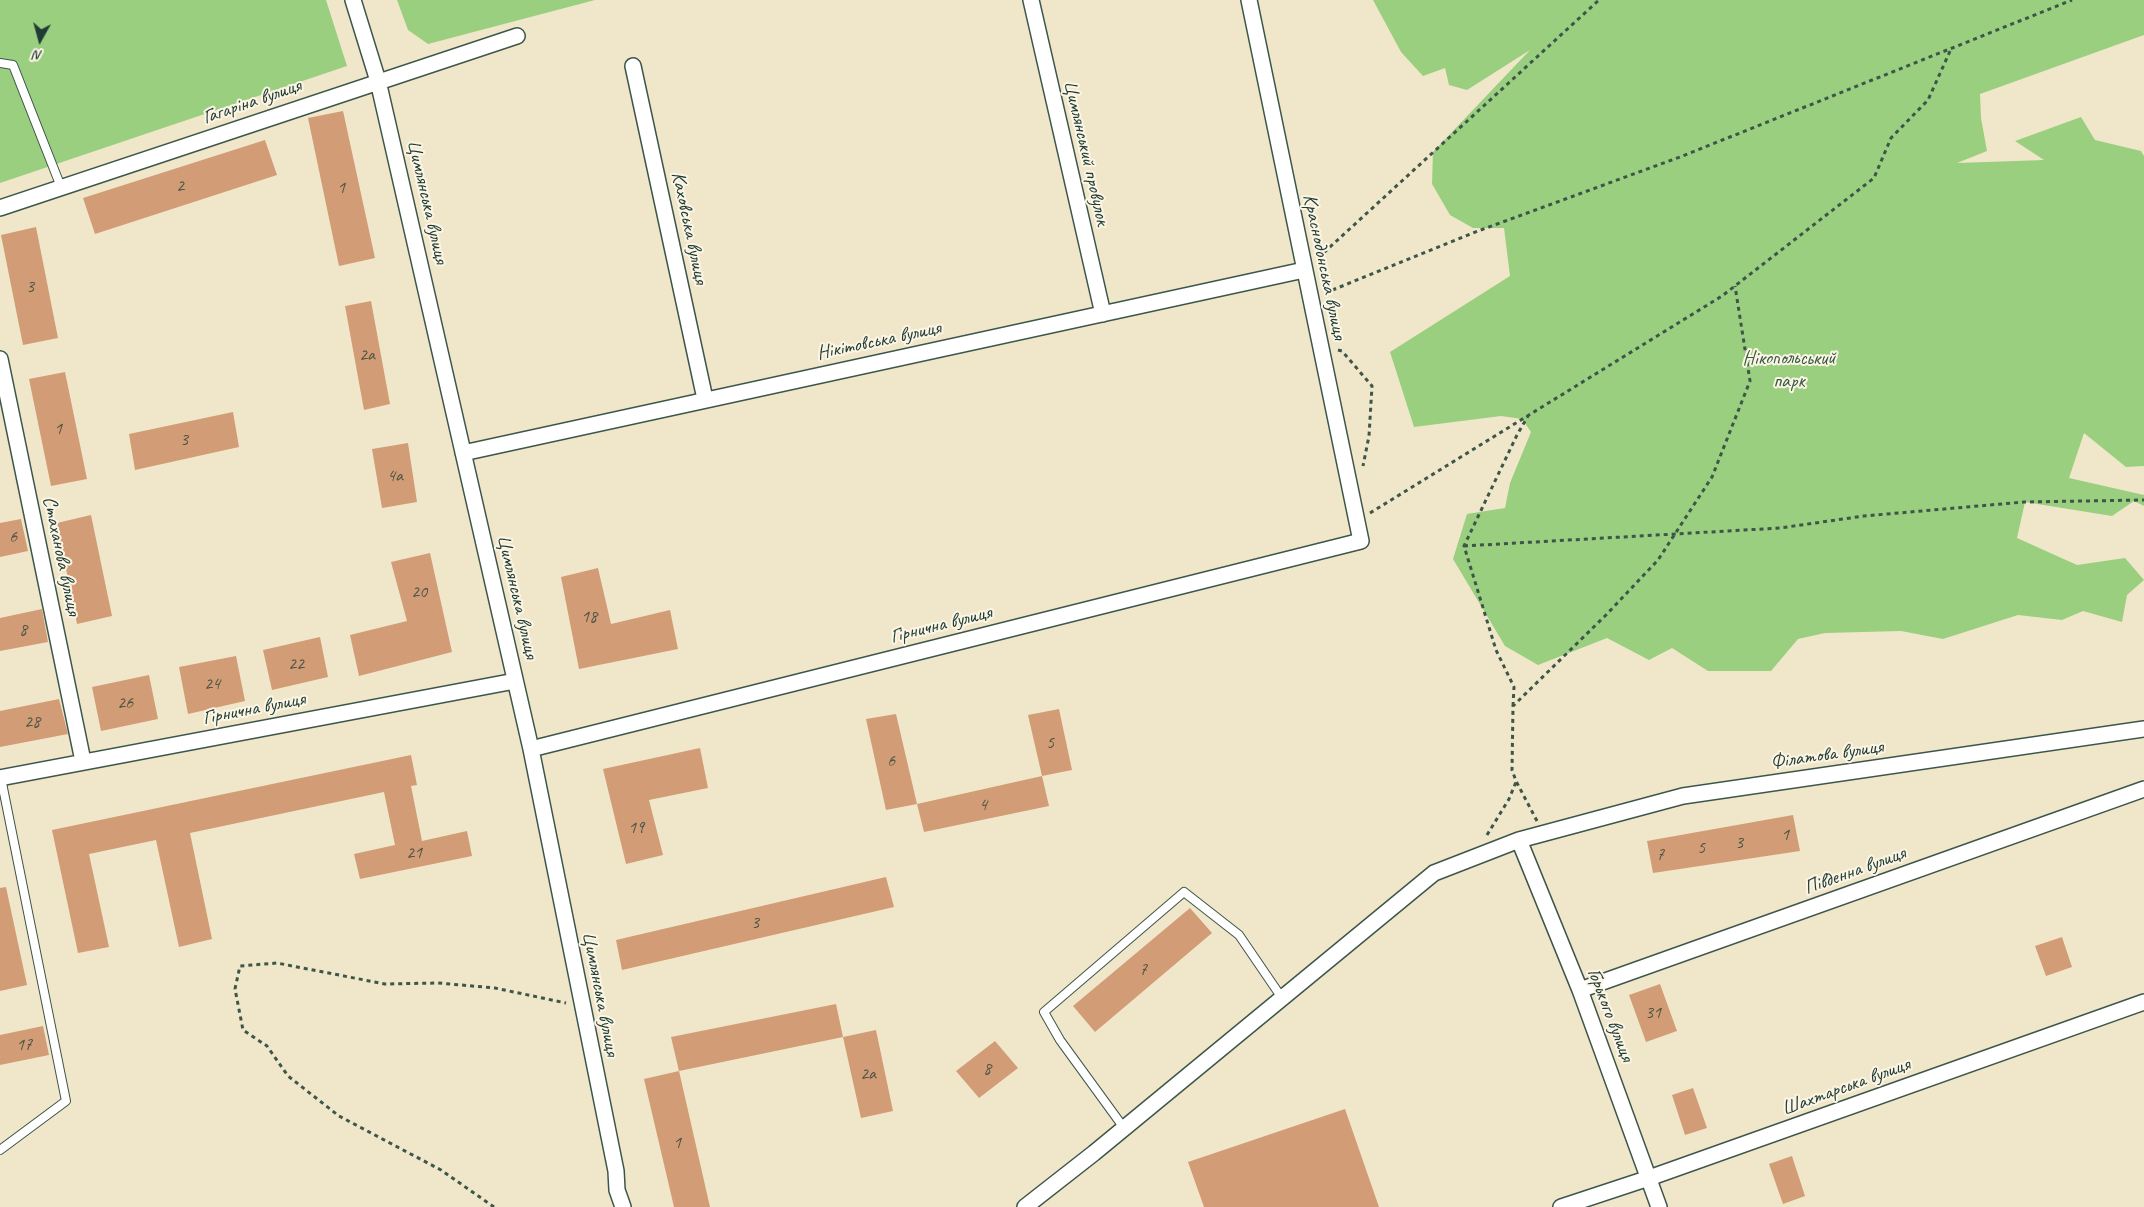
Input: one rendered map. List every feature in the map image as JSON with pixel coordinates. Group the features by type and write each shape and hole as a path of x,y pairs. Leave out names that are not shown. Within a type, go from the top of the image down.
{"street":[{"name":"Цимлянська вулиця","path":"354,0 378,81 531,748 581,1006 616,1171 617,1190 622,1207"},
{"name":"Цимлянський провулок","path":"1031,0 1102,314"},
{"name":"Краснодонська вулиця","path":"1249,0 1361,541"},
{"name":"Гагаріна вулиця","path":"0,208 517,36"},
{"name":"Каховська вулиця","path":"633,66 705,399"},
{"name":"Нікітовська вулиця","path":"463,453 1304,270"},
{"name":"Стаханова вулиця","path":"0,359 83,761"},
{"name":"Гірнична вулиця","path":"531,748 1361,541"},
{"name":"Гірнична вулиця","path":"1,778 83,761 516,681"},
{"name":"Філатова вулиця","path":"1025,1207 1434,873 1519,840 1683,796 2144,730"},
{"name":"Південна вулиця","path":"1580,990 2144,789"},
{"name":"Горького вулиця","path":"1519,840 1580,990 1659,1207"},
{"name":"Шахтарська вулиця","path":"1561,1207 1649,1178 2144,1002"}],"lane":[{"path":"0,63 13,65 61,187"},
{"path":"0,1150 66,1101 1,778"},
{"path":"1124,1128 1060,1040 1044,1012 1184,892 1239,935 1282,998"}],"path":[{"path":"1304,270 1599,0"},
{"path":"1310,299 1478,231 1680,157 2072,0"},
{"path":"1357,521 1735,286 1874,178 1892,138 1928,100 1951,48"},
{"path":"1513,706 1606,615 1658,560 1712,477 1750,381 1735,286"},
{"path":"1320,345 1342,351 1372,386 1369,436 1362,472"},
{"path":"1529,415 1517,435 1464,546 1496,650 1514,688 1512,770 1544,833"},
{"path":"1464,546 1780,528 1864,516 2024,502 2144,500"},
{"path":"1478,856 1490,829 1509,799 1516,781"},
{"path":"494,1207 441,1170 339,1116 288,1076 267,1046 243,1030 235,990 240,966 277,963 385,984 438,983 514,990 581,1006"}],"green space":[{"path":"0,0 326,0 347,66 0,183"},
{"path":"397,0 595,0 428,44 408,30"},
{"name":"Нікопольський парк","path":"1373,0 2144,0 2144,35 1980,94 1981,118 1987,151 1957,163 2044,160 2015,141 2081,117 2095,140 2141,151 2144,156 2144,466 2126,467 2084,433 2069,478 2144,495 2144,506 2134,501 2112,516 2025,502 2017,538 2077,565 2125,558 2144,580 2127,595 2122,622 2083,611 2062,620 2018,615 1943,639 1901,631 1825,633 1798,639 1771,671 1708,671 1672,648 1649,660 1607,638 1538,665 1505,646 1453,559 1467,514 1505,508 1510,483 1531,432 1522,419 1501,416 1414,427 1390,352 1510,276 1504,228 1473,228 1450,215 1432,184 1433,152 1530,50 1467,90 1449,85 1445,68 1423,76 1401,52"}],"building":[{"path":"343,111 375,258 339,266 308,118"},
{"path":"265,140 277,175 95,234 83,198"},
{"path":"36,227 58,338 23,345 1,235"},
{"path":"371,301 390,404 364,410 345,306"},
{"path":"65,372 87,479 51,486 29,379"},
{"path":"233,412 239,447 135,470 129,434"},
{"path":"408,443 417,502 382,508 372,449"},
{"path":"91,515 112,616 77,624 57,523"},
{"path":"21,519 28,551 0,557 0,523"},
{"path":"430,553 452,652 359,676 350,635 407,621 391,562"},
{"path":"598,568 611,624 670,610 678,649 579,669 561,577"},
{"path":"42,609 48,642 0,651 0,618"},
{"path":"320,637 328,677 272,690 263,650"},
{"path":"236,656 245,701 188,714 179,667"},
{"path":"149,675 158,719 101,731 92,687"},
{"path":"59,699 68,734 0,747 0,711"},
{"path":"1059,709 1072,770 1042,776 1028,715"},
{"path":"896,714 917,804 886,810 866,719"},
{"path":"700,748 708,788 649,800 663,855 626,864 603,769"},
{"path":"411,755 417,785 411,786 422,841 467,831 472,856 360,879 354,854 395,845 384,792 190,833 212,939 179,947 156,840 89,854 109,947 78,953 52,830"},
{"path":"1042,776 1049,806 924,832 917,804"},
{"path":"1793,815 1800,851 1653,873 1647,841"},
{"path":"886,877 894,907 622,970 616,940"},
{"path":"6,887 27,985 0,991 0,888"},
{"path":"1190,908 1212,933 1095,1032 1073,1006"},
{"path":"2062,937 2072,967 2046,976 2035,946"},
{"path":"1660,984 1677,1031 1646,1042 1629,995"},
{"path":"836,1004 843,1037 679,1071 671,1037"},
{"path":"43,1026 49,1055 0,1065 0,1035"},
{"path":"876,1030 893,1111 861,1118 843,1037"},
{"path":"995,1041 1018,1068 979,1098 956,1071"},
{"path":"679,1071 710,1207 674,1207 644,1079"},
{"path":"1693,1088 1707,1128 1685,1135 1672,1095"},
{"path":"1345,1109 1379,1207 1204,1207 1188,1162"},
{"path":"1792,1156 1805,1196 1783,1204 1769,1164"}]}
